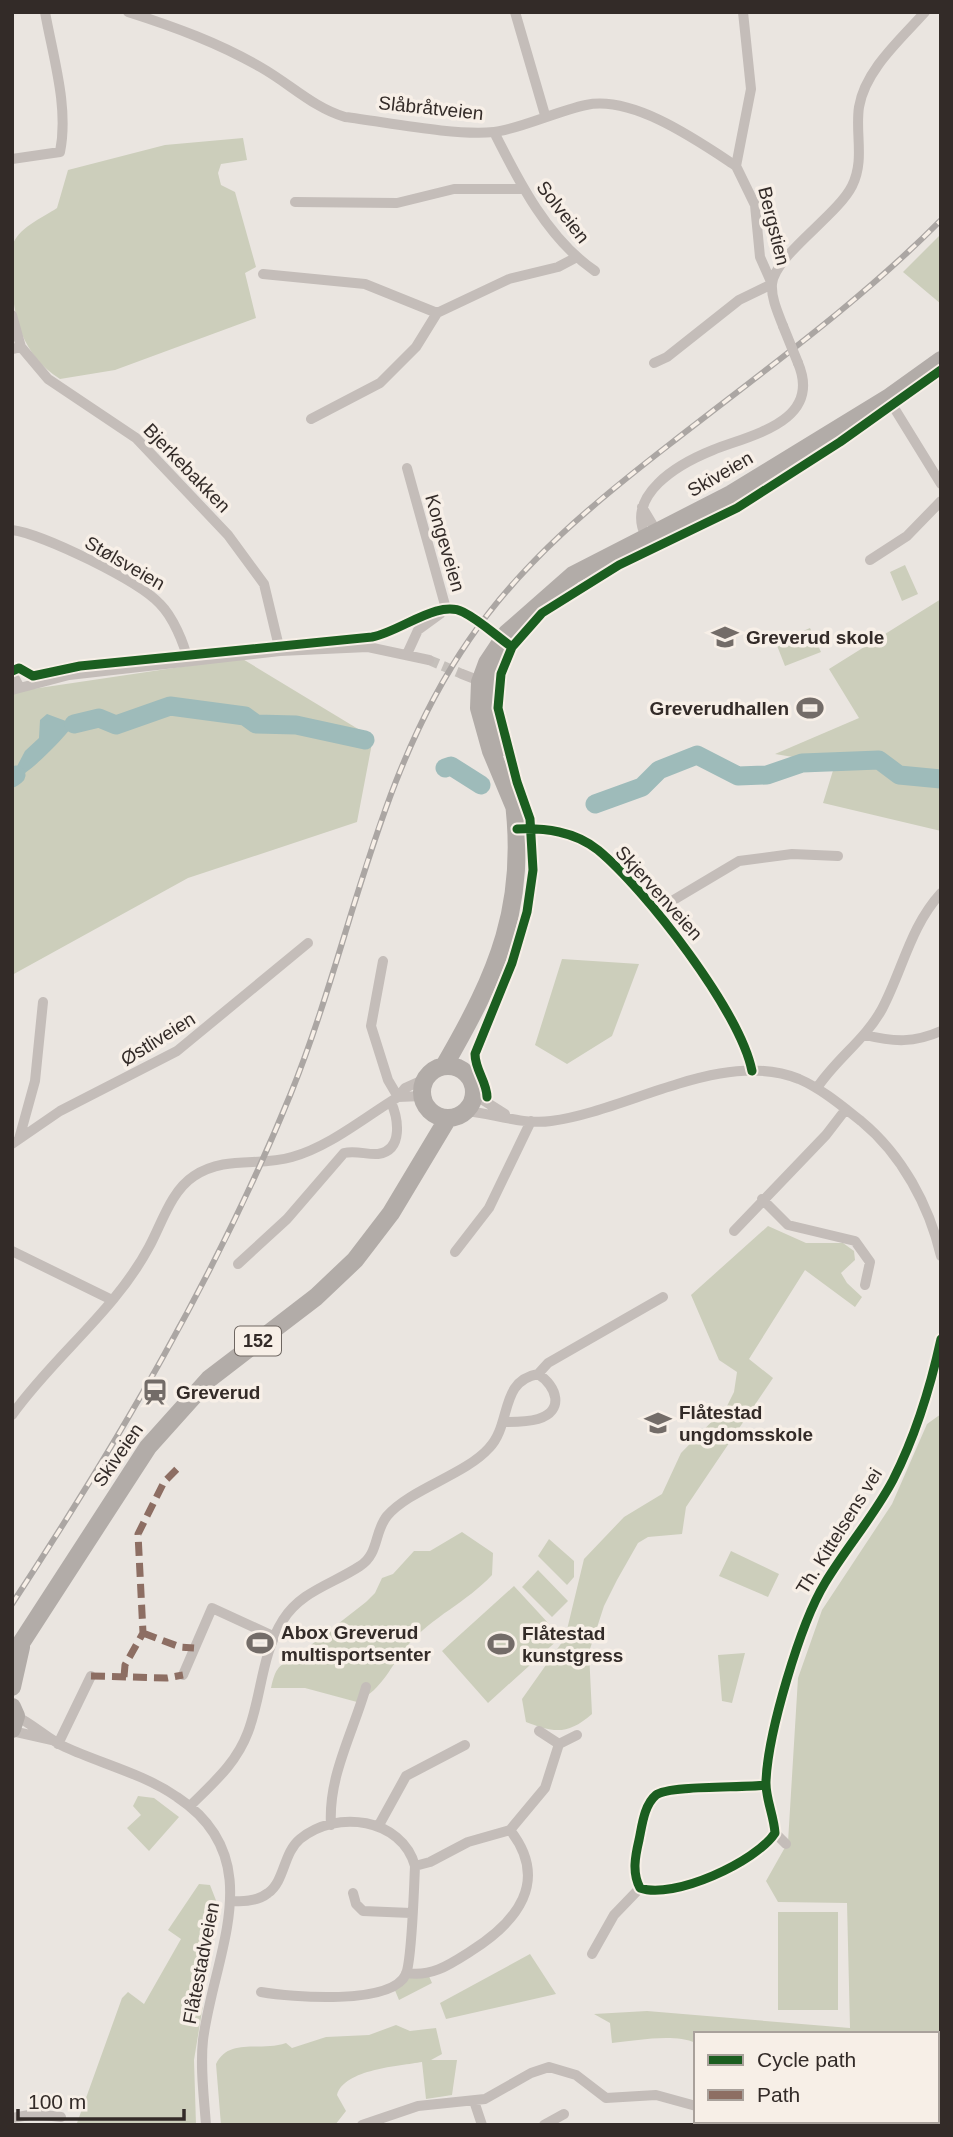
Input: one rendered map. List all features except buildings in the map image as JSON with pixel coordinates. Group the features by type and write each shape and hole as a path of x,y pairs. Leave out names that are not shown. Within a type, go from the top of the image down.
{"main road":[{"name":"Skiveien","path":"444,1066 467,1030 512,912 519,871 517,830 486,684 520,622 543,598 573,575 732,494 888,398 941,360"},
{"name":"Skiveien","path":"464,1070 467,1030"},
{"path":"444,1066 464,1070"},
{"name":"152","path":"432,1101 444,1066"},
{"name":"152","path":"464,1070 473,1082 471,1103"},
{"name":"Skiveien","path":"12,1688 17,1652 126,1478 164,1427 209,1379 316,1297 355,1260 391,1213 419,1161 432,1101"},
{"path":"432,1101 471,1103"}],"street":[{"path":"12,159 60,152 64,136 61,100 45,12"},
{"name":"Slåbråtveien","path":"128,12 172,26 230,50 289,84 328,112 406,125 494,132 590,104 627,107 736,166"},
{"path":"515,12 545,115"},
{"path":"736,166 751,89 743,12"},
{"path":"653,363 667,357 739,300 772,284 784,262 851,189 859,164 858,110 865,87 880,64 925,12"},
{"name":"Solveien","path":"494,132 522,189 576,258 595,271"},
{"name":"Bergstien","path":"652,535 642,507 652,490 686,464 720,447 770,430 785,420 795,408 802,391 798,363 783,326 772,284 760,257 755,205 736,166"},
{"path":"295,202 397,203 454,189 522,189"},
{"path":"311,419 386,379 416,346 437,313 509,279 558,267 576,258"},
{"path":"263,274 365,284 437,313"},
{"name":"Bjerkebakken","path":"12,315 16,348 59,388 136,438 228,535 264,584 280,651"},
{"path":"888,398 941,484"},
{"name":"Kongeveien","path":"407,468 415,508 444,605 440,614 418,630 407,654"},
{"path":"870,560 907,536 941,501"},
{"name":"Stølsveien","path":"12,530 71,552 152,596 170,617 188,661"},
{"path":"12,673 16,688 69,675 280,651 368,647 429,660"},
{"path":"462,674 486,684"},
{"name":"Skjervenveien","path":"517,830 545,828 585,842 598,850 655,911 691,955 725,1010 747,1052 752,1071"},
{"name":"Skjervenveien","path":"655,911 739,861 792,853 838,856"},
{"path":"817,1088 865,1035 882,1010 918,922 941,893"},
{"name":"Østliveien","path":"16,1142 60,1111 177,1051 308,943"},
{"path":"238,1264 287,1219 344,1153 379,1154 395,1141 397,1130 394,1099 372,1026 383,961"},
{"path":"16,1142 35,1081 43,1002"},
{"path":"865,1035 895,1042 914,1041 941,1031"},
{"path":"471,1103 507,1116 531,1121 560,1119 693,1082 752,1071 776,1072 817,1088 877,1136 907,1172 931,1224 941,1256"},
{"path":"12,1415 47,1370 113,1300 136,1271 173,1199 195,1175 234,1161 295,1156 394,1099 405,1088 432,1101"},
{"path":"394,1099 432,1101"},
{"path":"471,1103 507,1116"},
{"path":"734,1231 826,1135 846,1109"},
{"path":"455,1252 489,1208 531,1121"},
{"path":"762,1199 788,1225 855,1241 870,1262 865,1284"},
{"path":"12,1251 113,1300"},
{"path":"190,1807 224,1773 238,1754 249,1731 274,1636 296,1604 319,1587 362,1565 372,1556 387,1517 490,1448 504,1422 510,1393 518,1382 538,1374 548,1363 663,1297"},
{"name":"Th. Kittelsens vei","path":"775,1833 774,1815 765,1785 769,1751 812,1606 893,1480 918,1426 941,1339"},
{"path":"504,1422 525,1422 550,1413 557,1401 555,1388 538,1374"},
{"path":"183,1675 212,1608 274,1636"},
{"path":"55,1742 91,1676"},
{"path":"331,1825 330,1802 336,1774 366,1687"},
{"name":"Flåtestadveien","path":"13,1721 55,1742"},
{"name":"Flåtestadveien","path":"13,1721 153,1784 190,1807 209,1826 220,1845 230,1871 232,1901 202,2060 206,2125"},
{"path":"539,1731 559,1744"},
{"path":"415,1866 430,1862 468,1842 510,1830 545,1788 559,1744 577,1735"},
{"path":"379,1825 406,1776 465,1745"},
{"path":"640,1888 634,1870 638,1843 645,1815 655,1795 681,1789 765,1785"},
{"path":"232,1901 245,1902 269,1893 275,1886 286,1857 300,1839 331,1825 379,1825 400,1837 415,1866 406,1973 394,1988 379,1993 282,1996 261,1992"},
{"path":"406,1973 437,1972 493,1938 510,1922 520,1908 528,1876 526,1849 510,1830"},
{"path":"640,1888 661,1891 722,1871 762,1847 775,1833 786,1844"},
{"path":"592,1954 614,1915 640,1888"},
{"path":"353,1893 356,1904 363,1911 411,1913"},
{"path":"362,2125 418,2106 456,2100 474,2101 498,2093 531,2073 548,2067 576,2075 606,2098 656,2095 694,2105"},
{"path":"474,2101 482,2125"},
{"path":"544,2125 564,2114"},
{"path":"12,2118 43,2120 61,2117"}],"green space":[{"path":"243,138 247,160 221,164 218,173 221,185 235,192 256,267 245,273 256,318 115,370 60,379 47,369 28,346 17,319 11,250 24,229 57,208 68,170 165,145"},
{"path":"941,234 941,304 903,272"},
{"path":"905,565 918,594 902,601 890,572"},
{"path":"941,599 941,831 823,803 835,764 775,754 859,718 829,669"},
{"path":"810,628 821,652 785,666 776,643"},
{"path":"241,658 373,738 357,822 188,878 12,975 12,692"},
{"path":"562,959 639,964 612,1036 567,1064 535,1045"},
{"path":"768,1226 806,1243 843,1243 854,1251 855,1260 841,1273 862,1297 855,1307 805,1270 749,1359 773,1378 686,1507 682,1534 648,1537 638,1543 604,1606 589,1652 592,1714 575,1726 560,1730 526,1722 522,1699 565,1638 584,1559 624,1517 662,1494 681,1453 727,1406 734,1392 737,1372 719,1360 691,1295"},
{"path":"941,1414 941,2125 877,2125 939,2123 939,2032 694,2032 694,2042 665,2038 612,2043 610,2023 594,2014 647,2011 850,2028 847,1903 778,1902 766,1881 788,1842 798,1678 822,1610 892,1504 927,1424"},
{"path":"462,1532 493,1553 492,1575 417,1635 374,1690 357,1702 305,1688 271,1688 280,1666 293,1659 366,1602 375,1593 382,1578 393,1574 414,1551 430,1551"},
{"path":"549,1539 574,1561 574,1577 567,1585 538,1556"},
{"path":"731,1551 779,1574 768,1597 719,1576"},
{"path":"538,1570 568,1601 552,1617 522,1587"},
{"name":"Flåtestad kunstgress","path":"514,1586 561,1637 488,1703 442,1651"},
{"path":"745,1653 732,1703 722,1701 718,1655"},
{"path":"138,1796 154,1798 179,1817 149,1851 127,1828 141,1815 133,1806"},
{"path":"199,1884 210,1885 217,1903 215,1936 202,1969 203,2005 194,2060 196,2125 80,2125 77,2123 122,1998 128,1992 144,2004 181,1939 168,1930"},
{"path":"778,1912 838,1912 838,2010 778,2010"},
{"path":"530,1954 556,1994 446,2019 440,2003"},
{"path":"406,1973 428,1974 432,1983 399,2000 394,1988"},
{"path":"396,2025 410,2031 436,2028 442,2054 431,2060 457,2060 452,2095 426,2099 422,2062 374,2070 350,2079 337,2095 346,2111 335,2125 221,2125 216,2064 229,2051 286,2043 292,2048 326,2037 369,2035"}],"water":[{"path":"47,714 74,724 48,754 18,777 14,772 25,751 39,738 40,720"}],"waterway":[{"path":"74,724 99,718 116,725 170,706 245,716 256,724 296,725 365,740"},
{"path":"595,804 642,787 659,770 697,755 738,776 767,775 802,763 879,760 899,775 941,779"},
{"path":"445,768 451,766 481,785"},
{"path":"12,778 16,775"}],"tunnel":[{"path":"429,660 462,674"}],"railway":[{"path":"12,1604 128,1419 232,1226 291,1093 387,804 410,747 437,693 469,640 513,584 562,534 642,466 877,280 941,220"}],"marked path":[{"path":"124,1677 125,1665 143,1633 138,1534 164,1482 178,1468"},
{"path":"143,1633 180,1647 194,1648"},
{"path":"91,1676 167,1678 183,1675"}],"cycle path":[{"path":"487,1097 475,1054 512,963 527,912 533,870 530,819 517,782 498,708 501,674 512,647 542,613 619,565 737,508 840,442 941,370"},
{"path":"12,671 19,668 33,676 80,666 372,637 431,613 453,609 476,620 512,647"},
{"path":"517,829 549,830 569,835 598,850 618,868 664,921 710,985 744,1046 752,1071"},
{"path":"765,1785 690,1788 656,1795 646,1810 636,1853 635,1871 640,1888 672,1889 713,1876 751,1856 775,1833 766,1787 768,1760 779,1708 796,1651 815,1601 893,1480 909,1446 922,1411 941,1339"}],"place":[{"name":"Greverud skole","path":"725,637"},
{"name":"Greverudhallen","path":"810,708"},
{"name":"Greverud","path":"155,1392"},
{"name":"Flåtestad ungdomsskole","path":"658,1423"},
{"name":"Abox Greverud multisportsenter","path":"260,1643"},
{"name":"Flåtestad kunstgress","path":"501,1644"}]}
